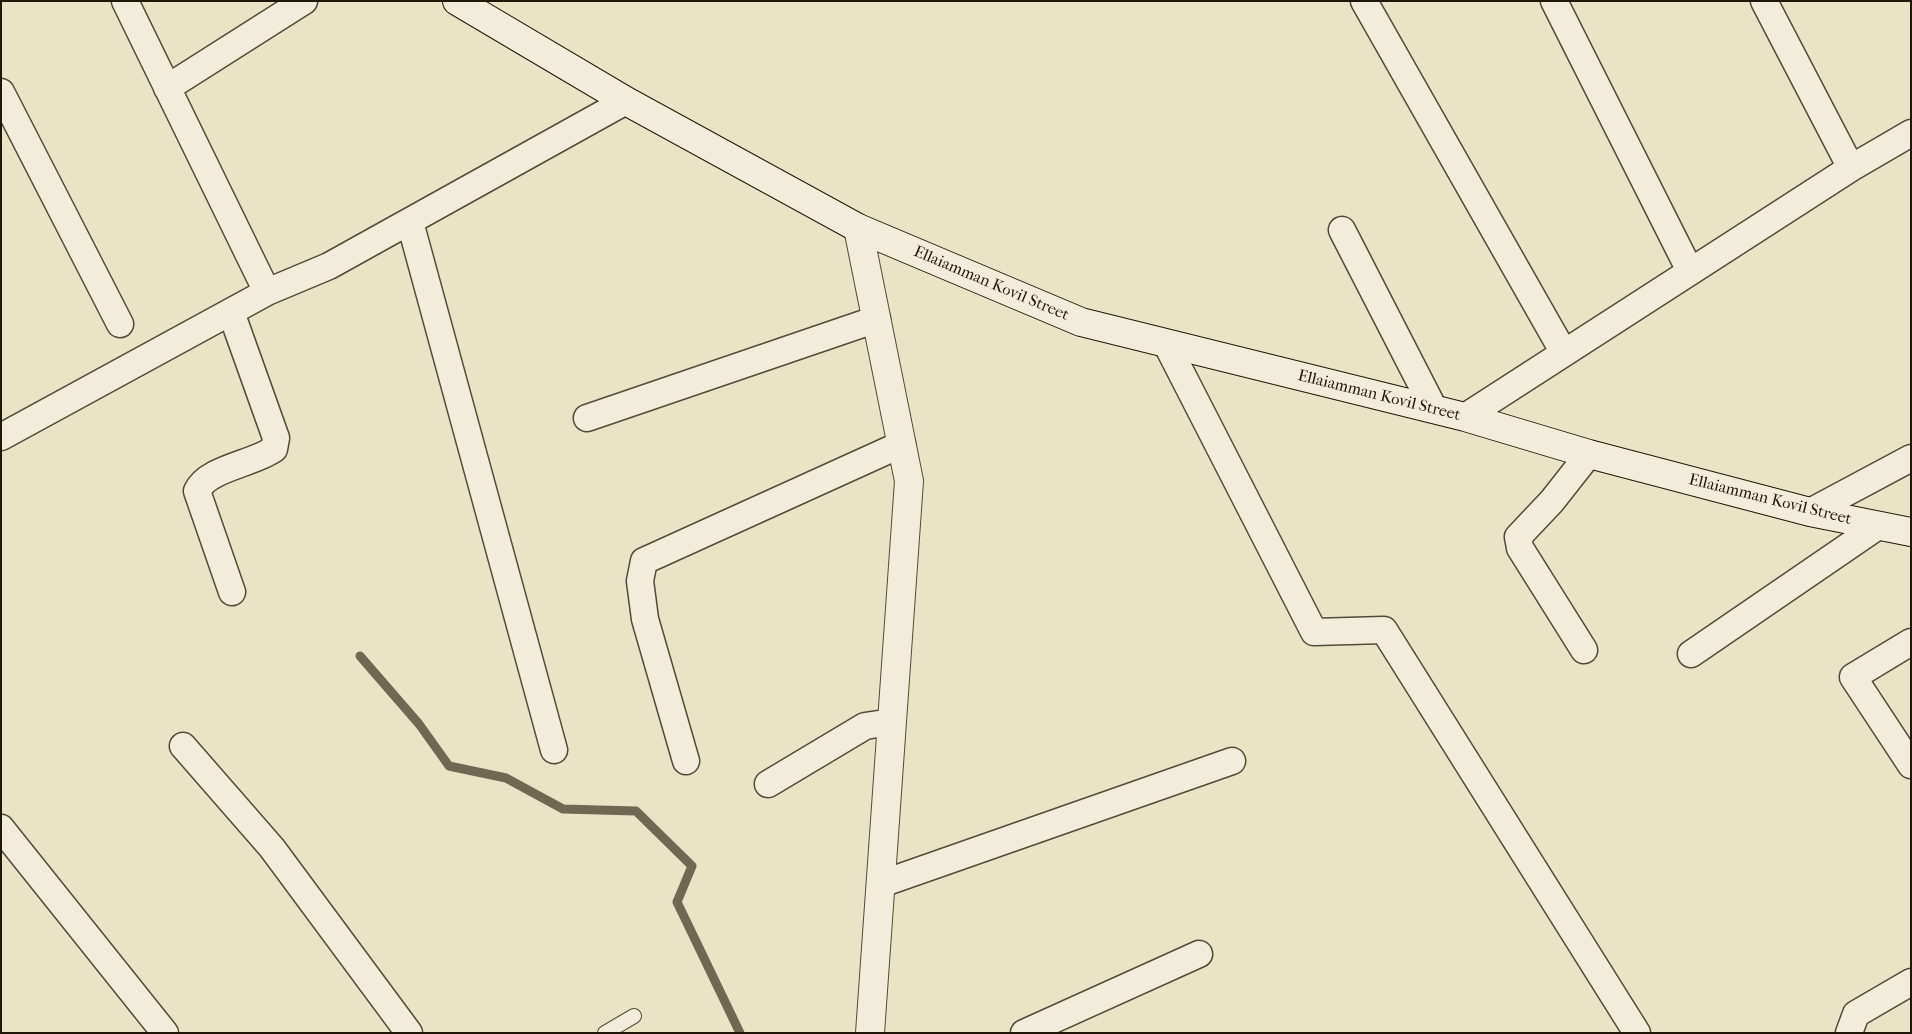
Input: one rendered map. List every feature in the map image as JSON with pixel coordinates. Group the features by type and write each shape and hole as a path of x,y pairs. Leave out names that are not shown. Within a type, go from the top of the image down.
{"main road":[{"name":"Ellaiamman Kovil Street","path":"457,1 626,101 858,228 1081,322 1465,417 1589,454 1810,512 1911,532"},
{"path":"858,228 909,481 870,1033"}],"street":[{"path":"124,1 267,292"},
{"path":"167,88 304,1"},
{"path":"1364,1 1564,353"},
{"path":"1554,1 1690,272"},
{"path":"1764,1 1851,168"},
{"path":"1,92 120,324"},
{"path":"1,436 267,292 329,266 626,101"},
{"path":"1465,417 1851,168 1911,133"},
{"path":"410,222 554,750"},
{"path":"1342,230 1434,409"},
{"path":"231,312 276,438 274,449 262,457 215,474 202,482 197,491 232,592"},
{"path":"587,418 876,319"},
{"path":"1166,343 1314,632 1384,630 1637,1033"},
{"path":"686,762 645,619 640,581 644,562 902,444"},
{"path":"1584,650 1520,548 1518,537 1552,501 1589,454"},
{"path":"1810,512 1911,458"},
{"path":"1691,654 1878,526"},
{"path":"1911,642 1853,677 1911,765"},
{"path":"768,784 865,726 892,722"},
{"path":"183,746 272,848 409,1033"},
{"path":"881,884 1232,761"},
{"path":"1,828 165,1033"},
{"path":"1024,1033 1199,954"},
{"path":"1849,1033 1856,1014 1911,982"}],"lane":[{"path":"605,1033 634,1016"}],"waterway":[{"path":"360,656 419,724 449,766 506,778 563,809 636,811 692,866 677,902 740,1033"}]}
